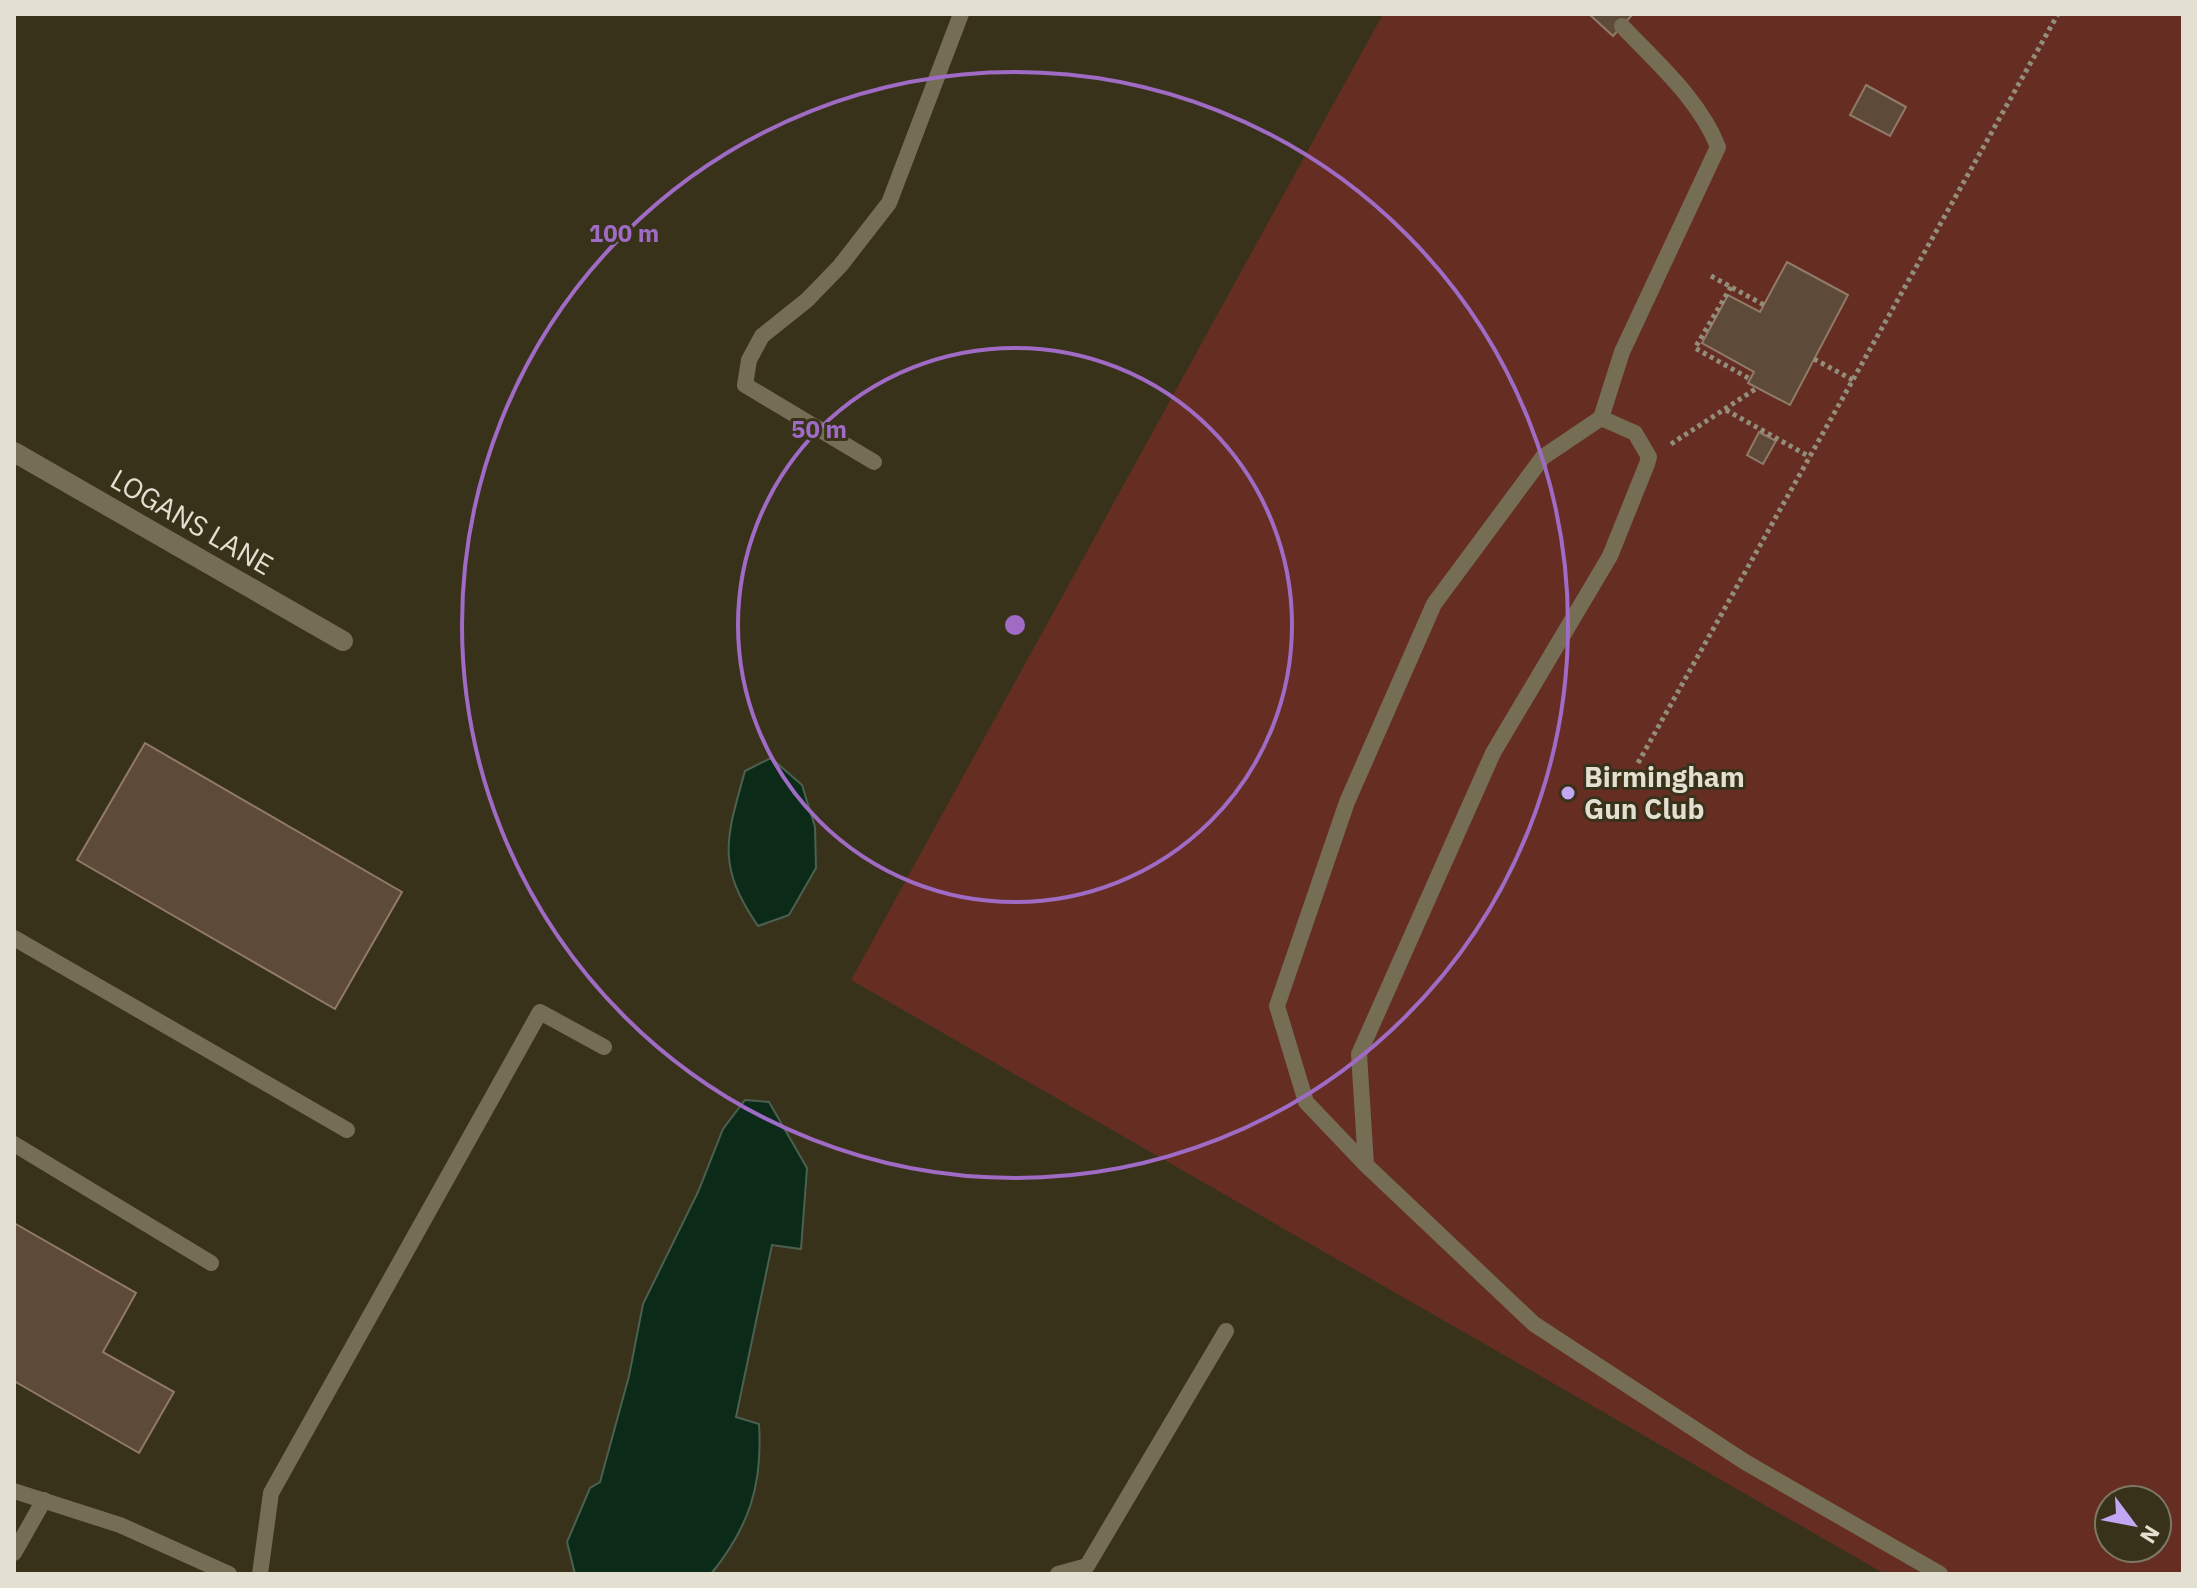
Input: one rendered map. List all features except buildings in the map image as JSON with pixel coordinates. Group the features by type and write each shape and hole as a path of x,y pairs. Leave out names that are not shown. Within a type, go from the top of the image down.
{"street":[{"name":"LOGANS LANE","path":"14,452 343,641"}],"lane":[{"path":"874,462 745,385 749,360 762,336 807,300 840,266 889,203 961,14"},
{"path":"1622,26 1687,97 1712,130 1718,147 1622,352 1601,418 1543,457 1434,604 1347,802 1277,1006 1306,1102 1366,1165 1534,1324 1745,1462 1940,1574"},
{"path":"1366,1165 1359,1054 1493,753 1610,556 1649,457 1635,433 1601,418"},
{"path":"14,938 347,1130"},
{"path":"260,1574 271,1493 540,1012 604,1047"},
{"path":"14,1144 211,1263"},
{"path":"1058,1574 1087,1566 1226,1331"},
{"path":"14,1491 120,1525 229,1574"},
{"path":"14,1553 44,1500"}],"path":[{"path":"1638,763 2058,14"},
{"path":"1711,276 1764,305"},
{"path":"1731,287 1695,348 1750,379"},
{"path":"1814,359 1853,380"},
{"path":"1649,457 1757,388"},
{"path":"1726,410 1810,457"}],"shaded area":[{"name":"Birmingham Gun Club","path":"1383,14 2183,14 2183,1574 1885,1574 851,980"},
{"path":"771,758 802,785 815,827 816,868 789,915 758,926 745,905 730,868 730,834 745,771"},
{"path":"745,1100 769,1102 807,1168 801,1249 772,1245 736,1417 759,1424 759,1467 751,1504 735,1539 711,1574 575,1574 567,1542 590,1488 600,1482 629,1376 643,1304 698,1192 723,1129"}],"place":[{"name":"Birmingham Gun Club","path":"1568,793"}]}
